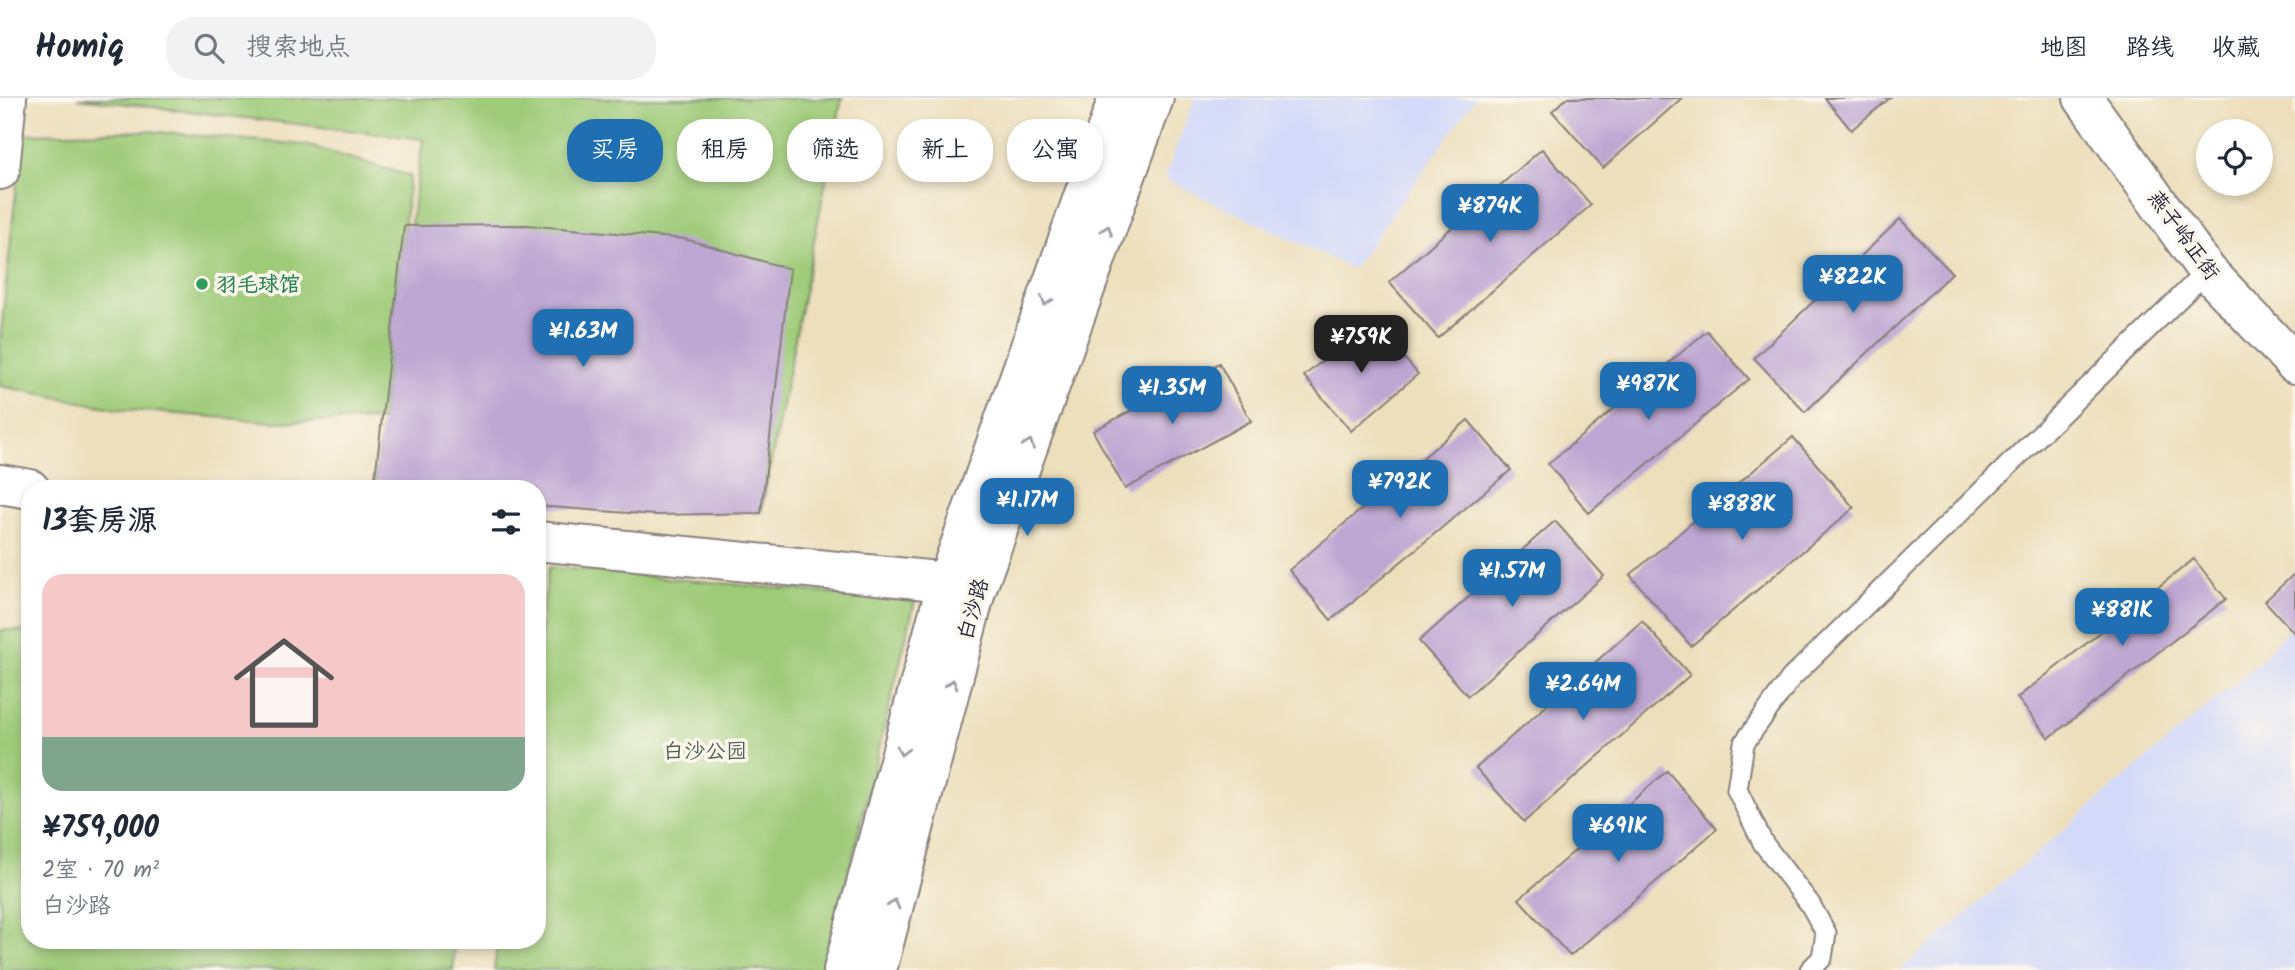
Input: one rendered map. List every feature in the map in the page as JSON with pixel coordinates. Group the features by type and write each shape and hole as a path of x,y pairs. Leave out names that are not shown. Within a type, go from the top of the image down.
{"street":[{"path":"0,170 7,98"},
{"name":"白沙路","path":"843,970 947,582 1118,98"},
{"name":"白沙路","path":"877,970 976,590 1154,98"},
{"name":"燕子岭正街","path":"2083,98 2207,271 2295,363"},
{"path":"0,484 21,488"},
{"path":"546,542 947,582"}],"lane":[{"path":"1810,970 1822,958 1826,933 1810,904 1763,843 1737,790 1744,743 1791,678 2207,271"}],"shaded area":[{"path":"1195,98 1476,98 1353,269 1164,179"},
{"path":"2295,621 2295,970 1900,970 2255,666"}],"green space":[{"path":"77,98 842,98 838,119 787,119 787,182 826,182 761,513 546,494 546,480 375,479 423,139"},
{"name":"羽毛球馆","path":"147,131 306,145 410,176 382,420 276,422 117,409 0,386 0,342 22,134"},
{"name":"白沙公园","path":"549,567 915,601 825,970 494,970 497,949 546,949 546,588"},
{"path":"0,630 21,631 21,949 454,949 453,970 0,970"}],"building":[{"path":"1567,98 1682,98 1603,168 1552,111"},
{"path":"1825,98 1890,98 1851,130"},
{"path":"1542,149 1591,205 1438,338 1389,282"},
{"path":"1900,219 1952,273 1805,412 1754,358"},
{"path":"526,225 685,239 790,269 761,513 655,515 546,507 546,480 375,479 404,226"},
{"path":"1371,320 1418,374 1351,431 1304,376"},
{"path":"1707,331 1749,379 1589,513 1548,464"},
{"path":"1219,363 1251,421 1125,489 1093,431"},
{"path":"1468,420 1511,470 1331,620 1289,570"},
{"path":"1793,437 1854,508 1691,646 1630,575"},
{"path":"1555,521 1604,576 1468,696 1419,641"},
{"path":"2194,559 2226,599 2049,738 2017,698"},
{"path":"2295,573 2295,634 2265,601"},
{"path":"1642,621 1690,675 1524,822 1476,768"},
{"path":"1667,771 1717,829 1570,956 1519,899"}],"place":[{"name":"羽毛球馆","path":"202,284"}]}
